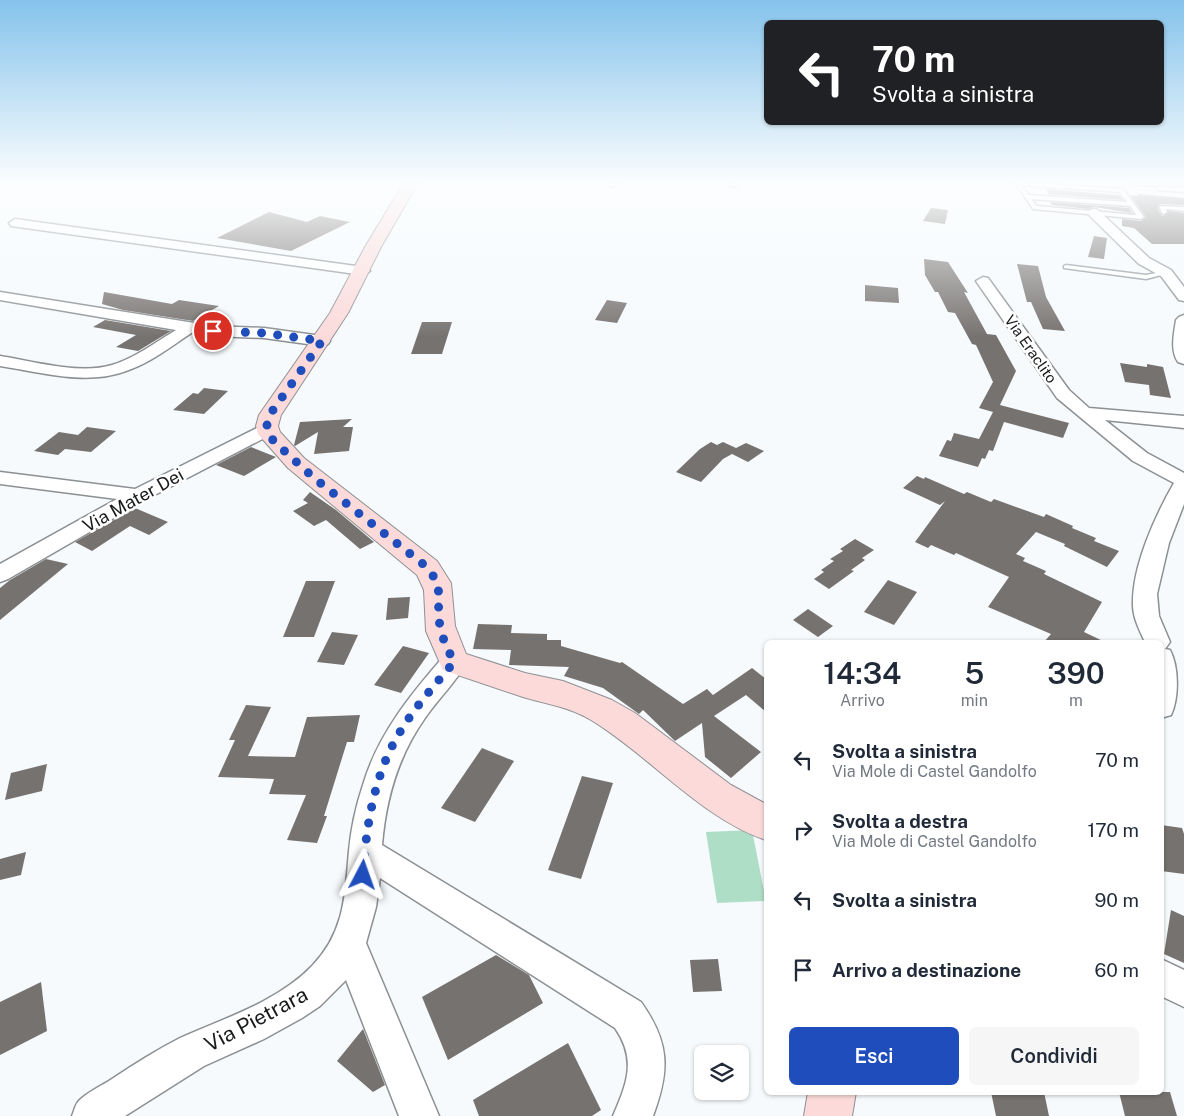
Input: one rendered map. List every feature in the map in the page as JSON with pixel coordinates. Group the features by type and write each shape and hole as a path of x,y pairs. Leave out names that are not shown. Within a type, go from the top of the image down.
{"street":[{"path":"88,233 363,271"},
{"path":"381,233 363,271 322,341 273,410 267,423 267,429 272,439 296,463 418,559 432,573 438,586 442,635 454,662 525,685 562,694 600,709 623,723 718,796 764,822"},
{"path":"1114,233 1144,261 1172,271 1184,297"},
{"name":"Via Eraclito","path":"983,281 1064,394 1084,413 1140,457 1184,482"},
{"path":"0,296 225,332 264,333 322,341"},
{"path":"1184,320 1181,344 1184,359"},
{"path":"0,361 86,373 107,372 131,363 191,327"},
{"path":"1084,413 1184,422"},
{"name":"Via Mater Dei","path":"0,574 138,496 267,429"},
{"path":"0,478 138,496"},
{"path":"1156,640 1146,615 1145,599 1150,573 1168,514 1184,482"},
{"name":"Via Pietrara","path":"92,1116 144,1080 190,1054 293,1004 330,973 349,943 360,901 372,807 388,754 411,715 454,662"},
{"path":"365,851 628,1015 641,1034 648,1056 645,1082 633,1116"},
{"path":"349,943 419,1116"},
{"path":"1164,979 1184,989"},
{"path":"828,1116 832,1095"}],"lane":[{"path":"1066,267 1146,277 1172,271"}],"green space":[{"path":"752,830 764,891 764,901 717,903 706,832"}],"building":[{"path":"227,233 327,233 291,251 217,238"},
{"path":"1140,233 1184,233 1184,244 1152,244"},
{"path":"1094,236 1107,238 1104,259 1088,257"},
{"path":"924,259 948,262 968,293 964,292 987,334 996,335 1016,371 1000,405 1069,423 1063,438 1004,422 993,451 989,450 985,459 982,458 978,467 939,456 947,440 951,441 954,433 979,439 993,412 979,408 993,382 976,345 972,344 955,313 948,312 938,292 935,292 925,275"},
{"path":"1017,264 1038,266 1046,297 1065,331 1043,329 1031,302 1027,302"},
{"path":"865,285 898,288 899,303 865,301"},
{"path":"104,292 172,304 179,300 219,306 193,321 123,310 102,304"},
{"path":"607,300 627,303 617,323 595,320"},
{"path":"105,320 171,331 138,351 116,347 136,335 93,327"},
{"path":"422,322 452,322 442,354 411,354"},
{"path":"1120,363 1147,367 1147,364 1163,367 1171,398 1150,395 1149,385 1125,382"},
{"path":"204,388 228,391 204,414 173,410 193,393 198,394"},
{"path":"352,419 343,427 353,427 349,451 314,454 318,432 294,445 300,422"},
{"path":"87,427 116,431 91,452 65,449 58,455 34,451 59,432 78,435"},
{"path":"711,442 717,445 723,442 736,448 746,443 764,451 748,462 732,454 723,459 701,482 676,472 700,449"},
{"path":"251,447 276,457 244,476 216,465"},
{"path":"917,476 924,479 925,477 964,494 967,492 991,502 994,499 1044,517 1046,514 1096,538 1094,541 1119,551 1107,567 1064,546 1065,544 1036,532 1016,554 1025,558 1023,561 1046,571 1044,574 1102,602 1084,632 1101,640 1046,640 1051,634 988,607 1009,577 956,553 954,555 931,545 928,548 915,542 945,501 940,505 903,488"},
{"path":"310,492 336,510 374,542 360,549 326,520 314,526 293,511 308,503 303,500"},
{"path":"135,508 168,522 149,535 130,526 92,551 75,542"},
{"path":"855,539 874,550 862,558 865,560 851,570 854,571 829,589 814,579 824,572 821,570 834,561 830,559 843,551 840,549"},
{"path":"46,559 68,564 0,620 0,588"},
{"path":"888,580 917,592 894,625 864,612"},
{"path":"306,581 335,581 314,637 283,637"},
{"path":"410,597 408,618 386,620 388,598"},
{"path":"808,609 833,626 818,637 793,620"},
{"path":"478,624 512,625 511,633 547,634 547,640 561,640 561,646 622,662 683,704 707,689 713,695 752,668 764,677 764,710 746,695 714,716 761,752 731,778 705,757 702,723 675,741 643,710 639,714 603,688 564,676 569,667 509,665 511,650 473,649"},
{"path":"332,632 358,635 344,665 317,662"},
{"path":"403,646 429,653 401,693 374,685"},
{"path":"246,705 271,707 248,756 295,757 307,717 360,715 354,742 347,742 324,816 327,816 317,843 287,840 306,795 269,794 274,779 218,777 235,740 229,740"},
{"path":"482,748 514,761 475,822 441,808"},
{"path":"47,764 42,791 5,800 11,773"},
{"path":"582,776 613,783 581,879 548,870"},
{"path":"1164,825 1182,828 1184,834 1184,874 1164,871"},
{"path":"26,852 21,875 0,880 0,859"},
{"path":"1171,910 1184,916 1184,963 1164,954"},
{"path":"496,955 529,975 543,1003 448,1060 422,997"},
{"path":"718,959 722,991 693,992 690,960"},
{"path":"41,982 47,1031 0,1055 0,1002"},
{"path":"363,1029 385,1085 373,1092 337,1061"},
{"path":"568,1043 601,1110 592,1116 479,1116 473,1100"},
{"path":"1164,1092 1170,1092 1177,1116 1125,1116 1120,1095 1164,1095"},
{"path":"992,1095 1045,1095 1049,1116 996,1116"}],"route":[{"path":"213,331 264,333 322,341 270,415 267,423 269,434 296,463 418,559 432,573 437,582 440,595 439,615 442,635 454,662 411,715 398,734 388,754 376,792 366,836 363,875"}]}
